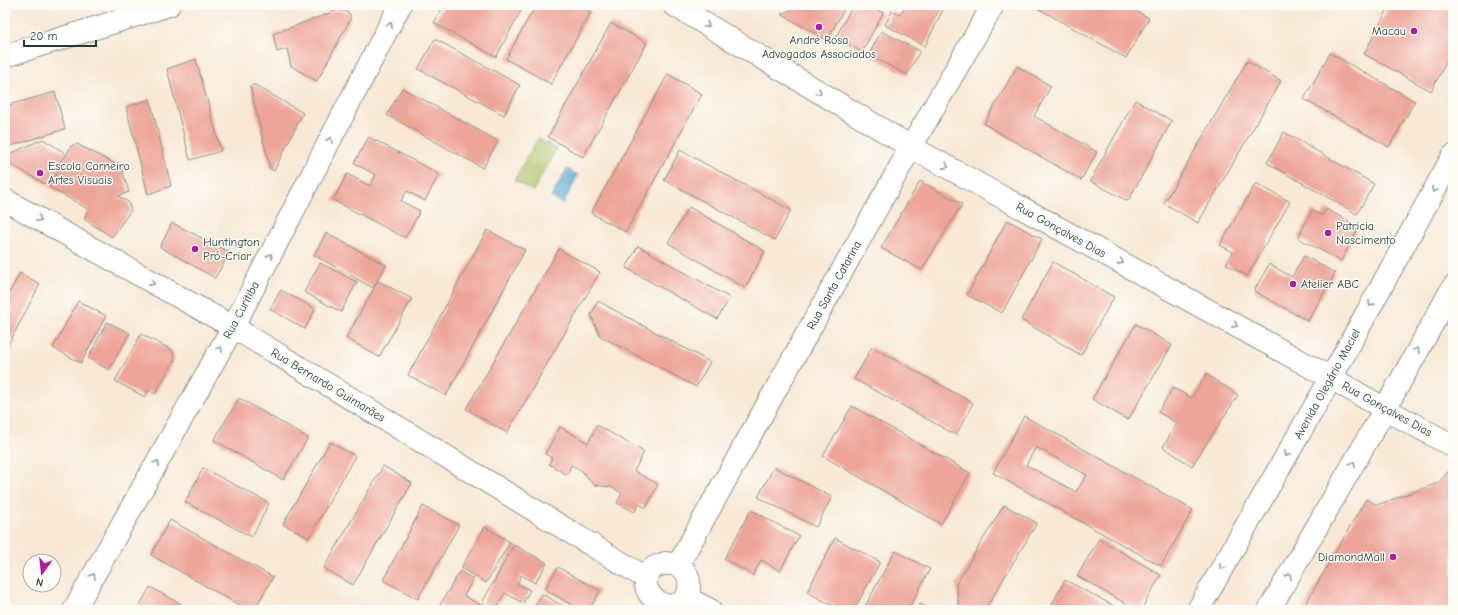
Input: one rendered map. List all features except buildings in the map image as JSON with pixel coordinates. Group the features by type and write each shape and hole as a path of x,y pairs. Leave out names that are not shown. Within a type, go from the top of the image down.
{"street":[{"path":"5,56 170,5"},
{"name":"Rua Curitiba","path":"74,610 233,328 400,5"},
{"name":"Rua Gonçalves Dias","path":"674,5 911,147 1453,446"},
{"name":"Rua Santa Catarina","path":"678,565 911,147 993,5"},
{"name":"Avenida Olegário Maciel","path":"1198,610 1331,378 1453,156"},
{"name":"Rua Bernardo Guimarães","path":"5,200 233,328 646,578"},
{"path":"1269,610 1385,409 1453,287"},
{"path":"665,563 678,565 687,574 690,586 687,598 677,606 657,608 646,591 646,578 653,568 665,563"},
{"path":"687,598 710,610"}],"green space":[{"path":"538,138 557,149 533,191 514,180"}],"water":[{"path":"567,169 578,175 563,204 551,197"}],"place":[{"name":"André Rosa Advogados Associados","path":"819,27"},
{"name":"Macau","path":"1414,31"},
{"name":"Escola Carneiro Artes Visuais","path":"40,173"},
{"name":"Patricia Nascimento","path":"1328,233"},
{"name":"Huntington Pró-Criar","path":"195,249"},
{"name":"Atelier ABC","path":"1293,284"},
{"name":"DiamondMall","path":"1393,557"}]}
